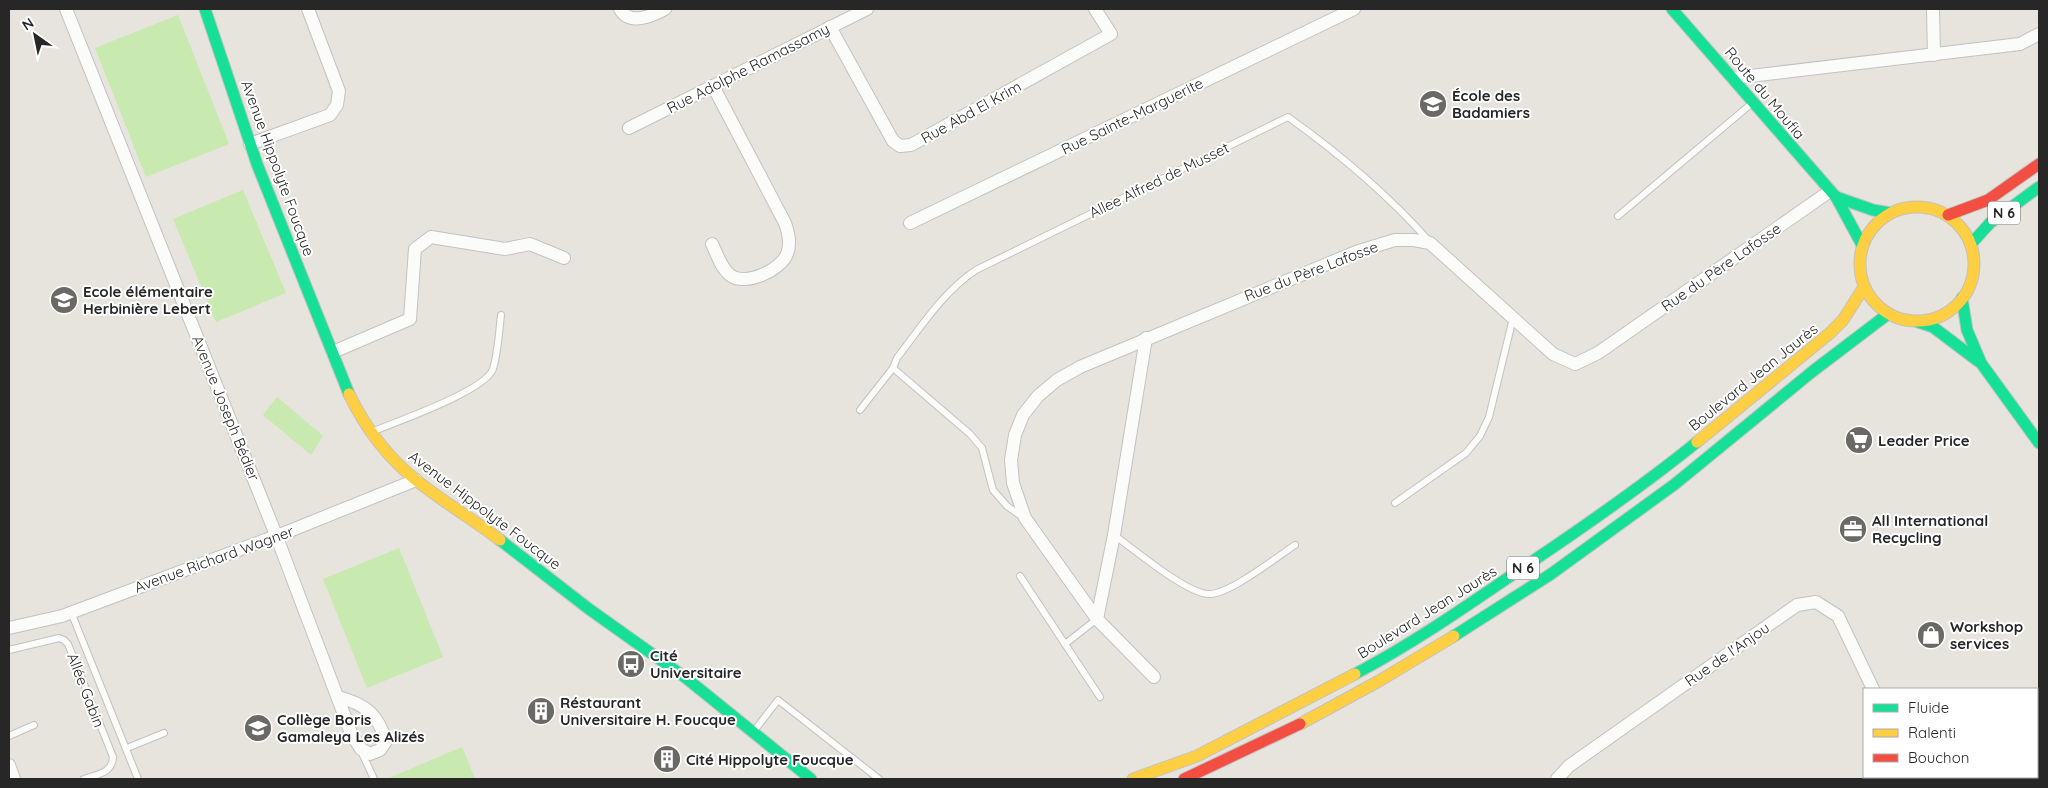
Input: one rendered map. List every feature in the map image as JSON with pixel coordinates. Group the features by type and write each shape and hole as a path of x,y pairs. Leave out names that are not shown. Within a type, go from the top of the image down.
{"main road":[{"name":"Avenue Hippolyte Foucque","path":"205,9 263,181 348,393 371,432 390,455 416,480 493,535 589,609 686,678 808,776 816,779"},
{"name":"Route du Moufia","path":"1672,9 1833,194 1862,245"},
{"name":"N 6","path":"1948,215 1988,200 2039,164"},
{"name":"N 6","path":"1971,244 1990,223 2039,187"},
{"path":"1833,194 1873,210 1890,213"},
{"path":"1918,322 1945,314 1962,298 1973,278 1974,261 1971,244 1962,227 1948,215 1934,209 1919,206 1904,208 1890,213 1873,227 1862,245 1859,259 1860,274 1864,287 1874,303 1888,314 1906,321 1918,322 1933,327 1981,364"},
{"name":"Boulevard Jean Jaurès","path":"1134,779 1197,756 1366,668 1431,630 1550,550 1656,475 1830,333 1843,320 1864,287"},
{"path":"1962,298 1967,330 1981,364 2039,443"},
{"name":"N 6","path":"1184,779 1302,723 1379,681 1442,644 1551,574 1675,484 1813,371 1888,314"}],"street":[{"name":"Avenue Joseph Bédier","path":"66,9 276,536 351,733 360,750"},
{"path":"250,144 330,115 337,105 339,91 308,9"},
{"path":"620,9 623,14 631,18 645,18 665,9"},
{"name":"Rue Adolphe Ramassamy","path":"629,128 867,9"},
{"name":"Rue Abd El Krim","path":"830,27 893,141 900,146 911,145 1111,34 1096,9"},
{"name":"Rue Sainte-Marguerite","path":"910,223 1354,9"},
{"path":"1933,9 1934,55"},
{"path":"1733,78 2020,44 2039,34"},
{"path":"712,244 725,269 737,279 755,278 781,264 787,255 790,245 785,223 713,86"},
{"name":"Rue du Père Lafosse","path":"1154,677 1097,619 1025,518 1013,483 1011,460 1015,435 1023,415 1038,396 1057,380 1080,367 1146,338 1376,245 1395,240 1414,240 1430,243 1553,354 1575,364 1586,360 1833,194"},
{"path":"333,352 410,319 415,248 431,237 505,249 530,244 564,258"},
{"path":"1097,619 1114,535 1146,338"},
{"name":"Avenue Richard Wagner","path":"9,628 71,612 276,536 416,480"},
{"name":"Rue de l'Anjou","path":"1557,779 1569,766 1797,605 1816,602 1838,616 1873,688"},
{"path":"338,697 353,701 368,710 381,725 386,741 380,750 370,754 360,750"},
{"path":"9,765 14,779"}],"lane":[{"path":"1618,216 1754,102"},
{"name":"Allee Alfred de Musset","path":"860,410 893,368 897,358 947,293 959,281 976,270 1288,117 1309,132 1403,211 1430,243"},
{"path":"371,432 473,389 487,378 493,369 501,315"},
{"path":"1394,503 1466,453 1480,436 1488,417 1513,318"},
{"path":"893,368 970,434 982,448 993,490 1007,506 1025,518"},
{"path":"1114,535 1191,590 1210,595 1226,590 1295,545"},
{"path":"1020,576 1100,697"},
{"path":"71,612 138,779"},
{"path":"1065,644 1097,619"},
{"name":"Allée Gabin","path":"9,650 59,638 68,644 112,757 110,770 84,779"},
{"path":"753,732 778,700 879,779"},
{"path":"9,736 34,725"},
{"path":"127,748 164,733"},
{"path":"360,750 374,779"}],"green space":[{"path":"178,15 229,144 146,177 95,48"},
{"path":"243,190 286,293 216,322 173,219"},
{"path":"277,397 323,436 311,455 263,415"},
{"path":"399,548 443,657 367,688 323,579"},
{"path":"462,747 475,779 389,778"}],"traffic: fast":[{"path":"205,9 257,164 349,394"},
{"path":"1672,9 1836,197 1862,245"},
{"path":"1971,244 1990,223 2039,187"},
{"path":"1836,197 1873,210 1890,213"},
{"path":"1962,298 1967,330 1981,363 2039,443"},
{"path":"1454,636 1551,574 1675,484 1813,371 1888,314"},
{"path":"1918,322 1933,327 1978,361"},
{"path":"1355,674 1435,627 1559,543 1629,494 1697,442"},
{"path":"500,540 589,609 686,678 811,779"}],"traffic: slow":[{"path":"1917,207 1939,211 1949,216 1965,232 1970,242 1974,264 1970,286 1965,296 1949,312 1939,317 1917,321 1895,317 1885,312 1869,296 1864,286 1860,264 1864,242 1869,232 1885,216 1895,211 1917,207"},
{"path":"1697,442 1830,333 1843,320 1864,287"},
{"path":"349,394 370,430 405,471 500,540"},
{"path":"1300,724 1379,681 1454,636"},
{"path":"1133,779 1197,756 1355,674"}],"traffic: jam":[{"path":"1948,215 1988,200 2039,164"},
{"path":"1184,779 1300,724"}],"place":[{"name":"École des Badamiers","path":"1433,104"},
{"name":"Ecole élémentaire Herbinière Lebert","path":"64,300"},
{"name":"Leader Price","path":"1859,440"},
{"name":"All International Recycling","path":"1853,529"},
{"name":"Workshop services","path":"1931,635"},
{"name":"Cité Universitaire","path":"631,664"},
{"name":"Réstaurant Universitaire H. Foucque","path":"541,711"},
{"name":"Collège Boris Gamaleya Les Alizés","path":"258,728"},
{"name":"Cité Hippolyte Foucque","path":"667,759"}]}
